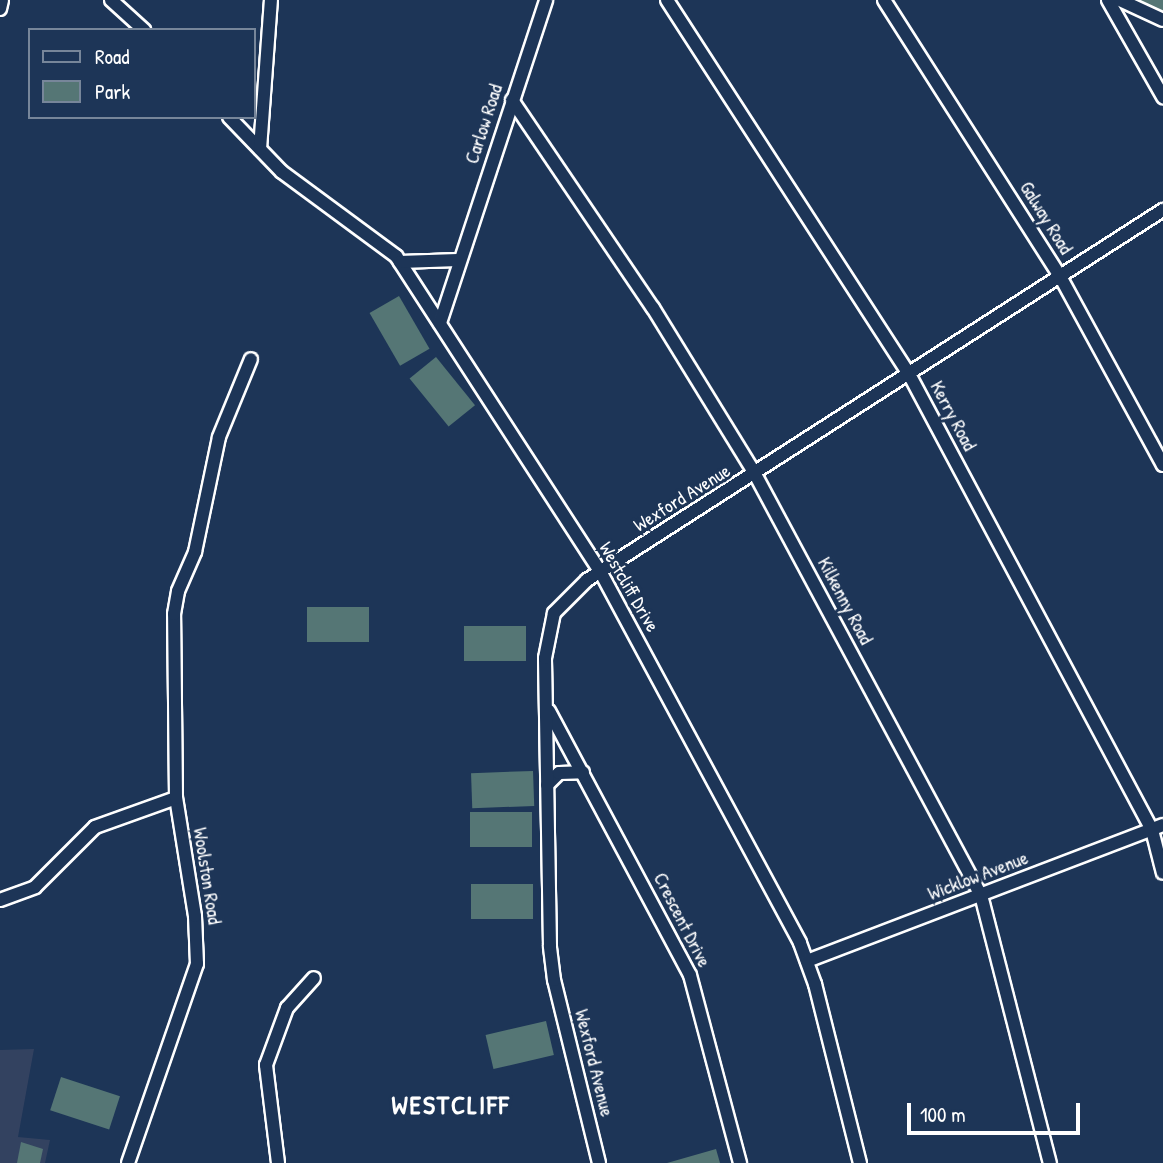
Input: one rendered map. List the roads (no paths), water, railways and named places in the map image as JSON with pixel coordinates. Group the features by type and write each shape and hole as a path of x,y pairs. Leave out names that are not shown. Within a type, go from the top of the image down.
{"street":[{"path":"0,9 2,0"},
{"path":"111,0 142,28"},
{"path":"260,149 271,0"},
{"name":"Carlow Road","path":"440,323 458,260 545,0"},
{"name":"Kerry Road","path":"667,0 909,374 1158,827 1163,873"},
{"name":"Galway Road","path":"884,0 1061,278 1163,465"},
{"path":"1108,0 1163,96"},
{"path":"1120,0 1163,20"},
{"name":"Kilkenny Road","path":"512,100 653,308 755,474 981,895 1050,1163"},
{"name":"Westcliff Drive","path":"231,119 282,172 381,241 400,262 600,571 807,961 860,1163"},
{"name":"Wexford Avenue","path":"599,1163 552,969 545,643 551,619 569,593 600,571 1061,278 1163,210"},
{"path":"400,262 458,260"},
{"name":"Woolston Road","path":"128,1163 197,964 195,916 176,798 174,614 180,585 195,552 219,437 251,359"},
{"name":"Crescent Drive","path":"548,710 690,975 740,1163"},
{"path":"547,785 559,773 583,772"},
{"path":"0,900 35,887 95,827 176,798"},
{"name":"Wicklow Avenue","path":"807,961 1158,827"},
{"path":"278,1163 267,1065 287,1008 314,978"}],"district":[{"name":"WESTCLIFF","path":"451,1105"}]}
